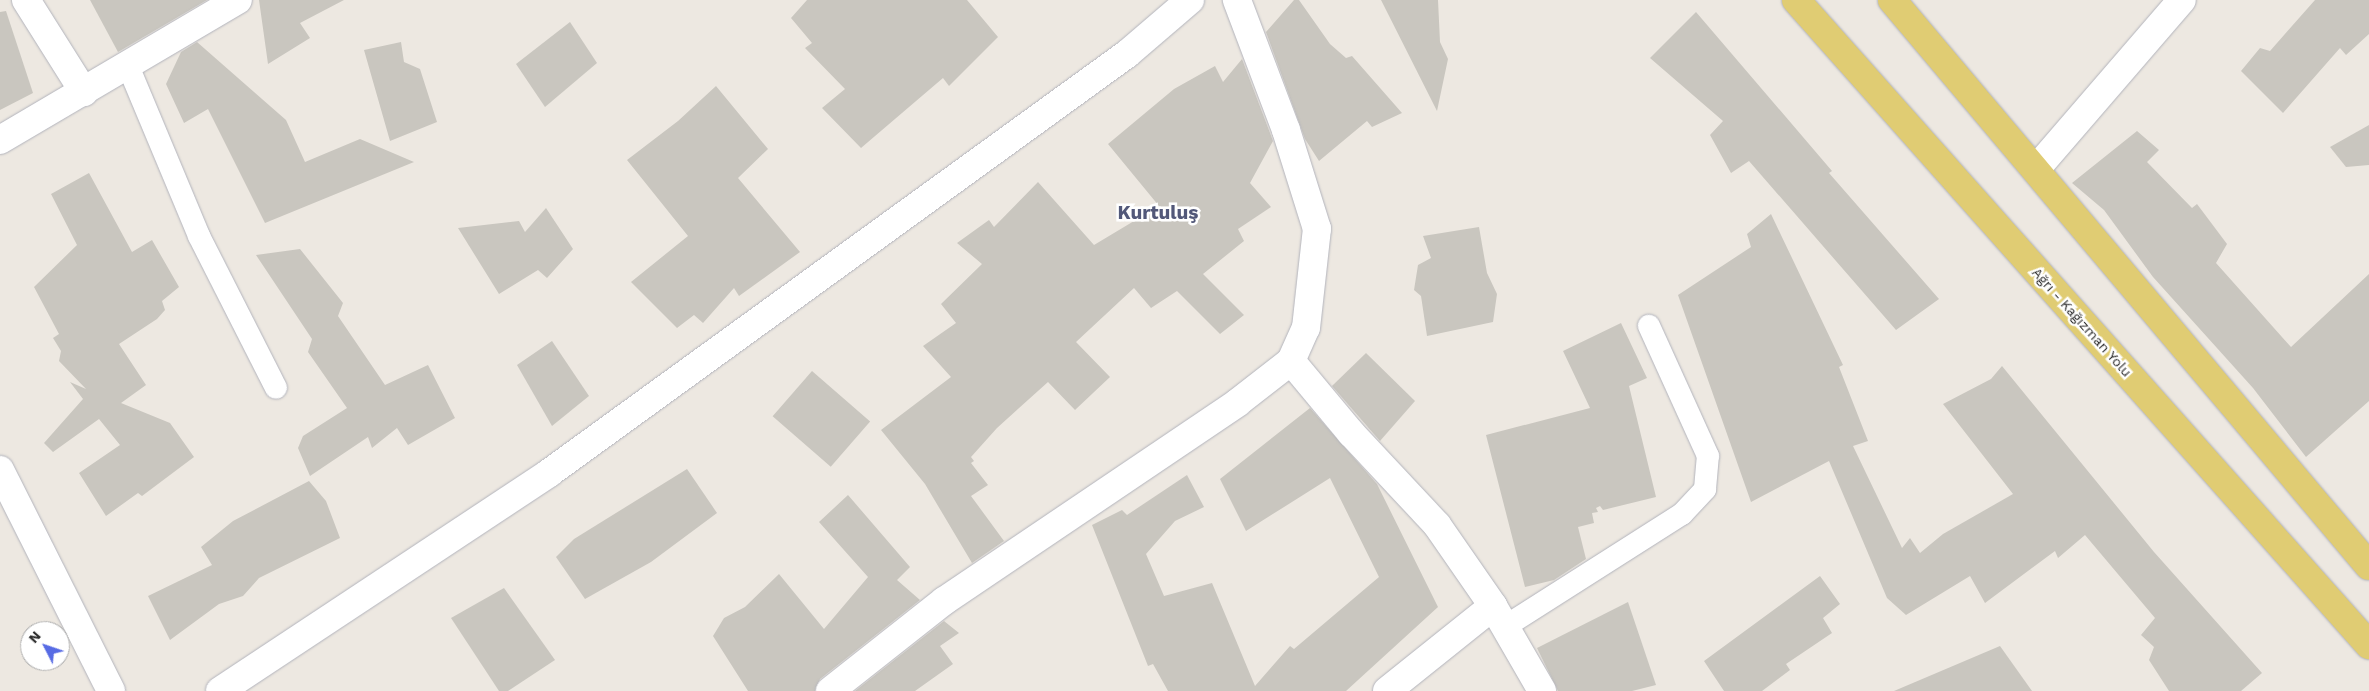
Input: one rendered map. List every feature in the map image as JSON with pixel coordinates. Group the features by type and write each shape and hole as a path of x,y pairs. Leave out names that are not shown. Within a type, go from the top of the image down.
{"main road":[{"name":"Ağrı - Kağızman Yolu","path":"1796,0 2369,645"},
{"path":"1892,0 2369,566"}],"street":[{"path":"26,0 84,92"},
{"path":"0,140 238,0"},
{"path":"220,691 557,467 1127,54 1190,0"},
{"path":"830,691 944,601 1237,403 1291,361 1306,328 1317,229 1286,130 1237,0"},
{"path":"2036,169 2182,0"},
{"path":"1291,361 1351,433 1437,525 1499,616 1542,691"},
{"path":"0,470 111,691"},
{"path":"1387,691 1499,616"}],"lane":[{"path":"128,66 199,236 276,388"},
{"path":"1499,616 1682,514 1705,489 1708,456 1649,326"}],"building":[{"path":"90,0 207,0 118,52"},
{"path":"259,0 344,0 300,23 310,38 268,64"},
{"path":"807,0 967,0 998,37 949,86 943,78 861,148 822,108 845,89 805,48 812,43 791,18"},
{"path":"1294,0 1299,0 1330,44 1346,58 1352,56 1402,113 1372,127 1367,121 1319,161 1305,139 1266,32"},
{"path":"1381,0 1438,0 1440,42 1448,59 1437,111"},
{"path":"2315,0 2369,0 2369,34 2346,55 2340,48 2283,113 2241,71 2260,48 2270,51"},
{"path":"6,11 33,93 0,110 0,12"},
{"path":"1696,12 1832,171 1829,173 1939,299 1896,330 1749,161 1731,173 1710,135 1723,121 1650,58"},
{"path":"570,22 597,63 545,107 516,64"},
{"path":"197,42 286,120 305,162 360,139 414,162 265,223 208,109 184,123 166,84 181,52"},
{"path":"401,42 404,62 420,69 437,122 390,141 364,50"},
{"path":"1242,59 1273,141 1250,183 1271,207 1238,229 1244,241 1203,274 1244,315 1220,334 1177,291 1151,308 1134,288 1076,342 1110,377 1075,410 1048,382 997,428 971,457 974,461 971,463 988,485 971,496 1004,541 972,563 925,484 881,430 951,377 923,346 956,323 941,304 982,264 957,243 989,220 994,227 1038,182 1094,245 1159,206 1108,144 1174,89 1215,66 1223,82"},
{"path":"716,86 768,149 738,178 800,252 739,296 734,288 703,323 694,315 677,328 631,282 688,236 627,160 678,121"},
{"path":"2369,125 2369,165 2346,167 2330,147"},
{"path":"2137,131 2159,150 2147,162 2192,208 2197,204 2227,244 2216,263 2291,347 2369,274 2369,401 2306,457 2253,388 2153,277 2104,210 2072,183"},
{"path":"89,173 132,252 152,240 179,287 162,301 165,310 157,319 119,344 146,385 121,403 170,423 194,457 142,496 138,493 106,516 79,473 120,445 99,419 53,452 44,443 83,399 70,382 86,389 59,361 61,351 53,338 59,334 34,287 77,245 51,194"},
{"path":"546,208 573,249 547,278 538,270 499,294 458,228 519,221 525,232"},
{"path":"1771,214 1843,365 1839,367 1868,441 1853,446 1902,548 1910,538 1920,553 1943,534 2013,494 1943,404 1991,379 2002,366 2154,552 2262,673 2241,691 2169,691 2149,660 2154,647 2141,635 2155,618 2085,535 2058,558 2055,551 1985,603 1970,576 1906,615 1887,598 1829,461 1751,502 1678,295 1751,247 1747,234"},
{"path":"1479,227 1487,273 1497,294 1493,322 1427,336 1421,296 1414,290 1418,265 1431,258 1423,236"},
{"path":"300,249 343,303 338,316 385,385 428,365 455,418 408,445 397,428 372,448 368,437 310,476 298,448 303,436 347,408 308,352 312,339 256,255"},
{"path":"1621,323 1647,378 1629,386 1656,497 1603,510 1600,506 1596,508 1598,512 1592,513 1594,523 1578,527 1586,559 1554,580 1525,587 1486,435 1590,408 1563,351"},
{"path":"552,341 589,396 552,426 517,365"},
{"path":"1366,353 1415,401 1380,441 1332,386"},
{"path":"812,371 870,422 831,467 773,416"},
{"path":"1310,408 1377,484 1438,607 1346,691 1168,691 1153,664 1148,666 1092,525 1122,510 1127,515 1187,475 1204,507 1175,521 1146,554 1164,596 1212,583 1255,686 1290,646 1294,649 1379,577 1330,478 1246,531 1220,479"},
{"path":"687,469 717,513 651,562 585,599 556,557 574,539"},
{"path":"309,481 326,501 340,538 259,578 243,596 219,604 170,640 148,596 212,565 201,547 233,521"},
{"path":"848,495 910,567 897,580 920,600 820,679 815,691 748,691 713,636 724,618 745,607 779,574 824,629 868,577 819,522"},
{"path":"1820,576 1840,604 1823,618 1832,633 1786,664 1790,670 1762,691 1724,691 1704,661"},
{"path":"504,588 555,660 508,691 499,691 451,618"},
{"path":"1628,602 1656,685 1632,691 1558,691 1537,648"},
{"path":"944,621 959,633 940,646 953,664 915,691 855,691"},
{"path":"2000,646 2032,691 1894,691"}],"district":[{"name":"Kurtuluş","path":"1158,213"}]}
